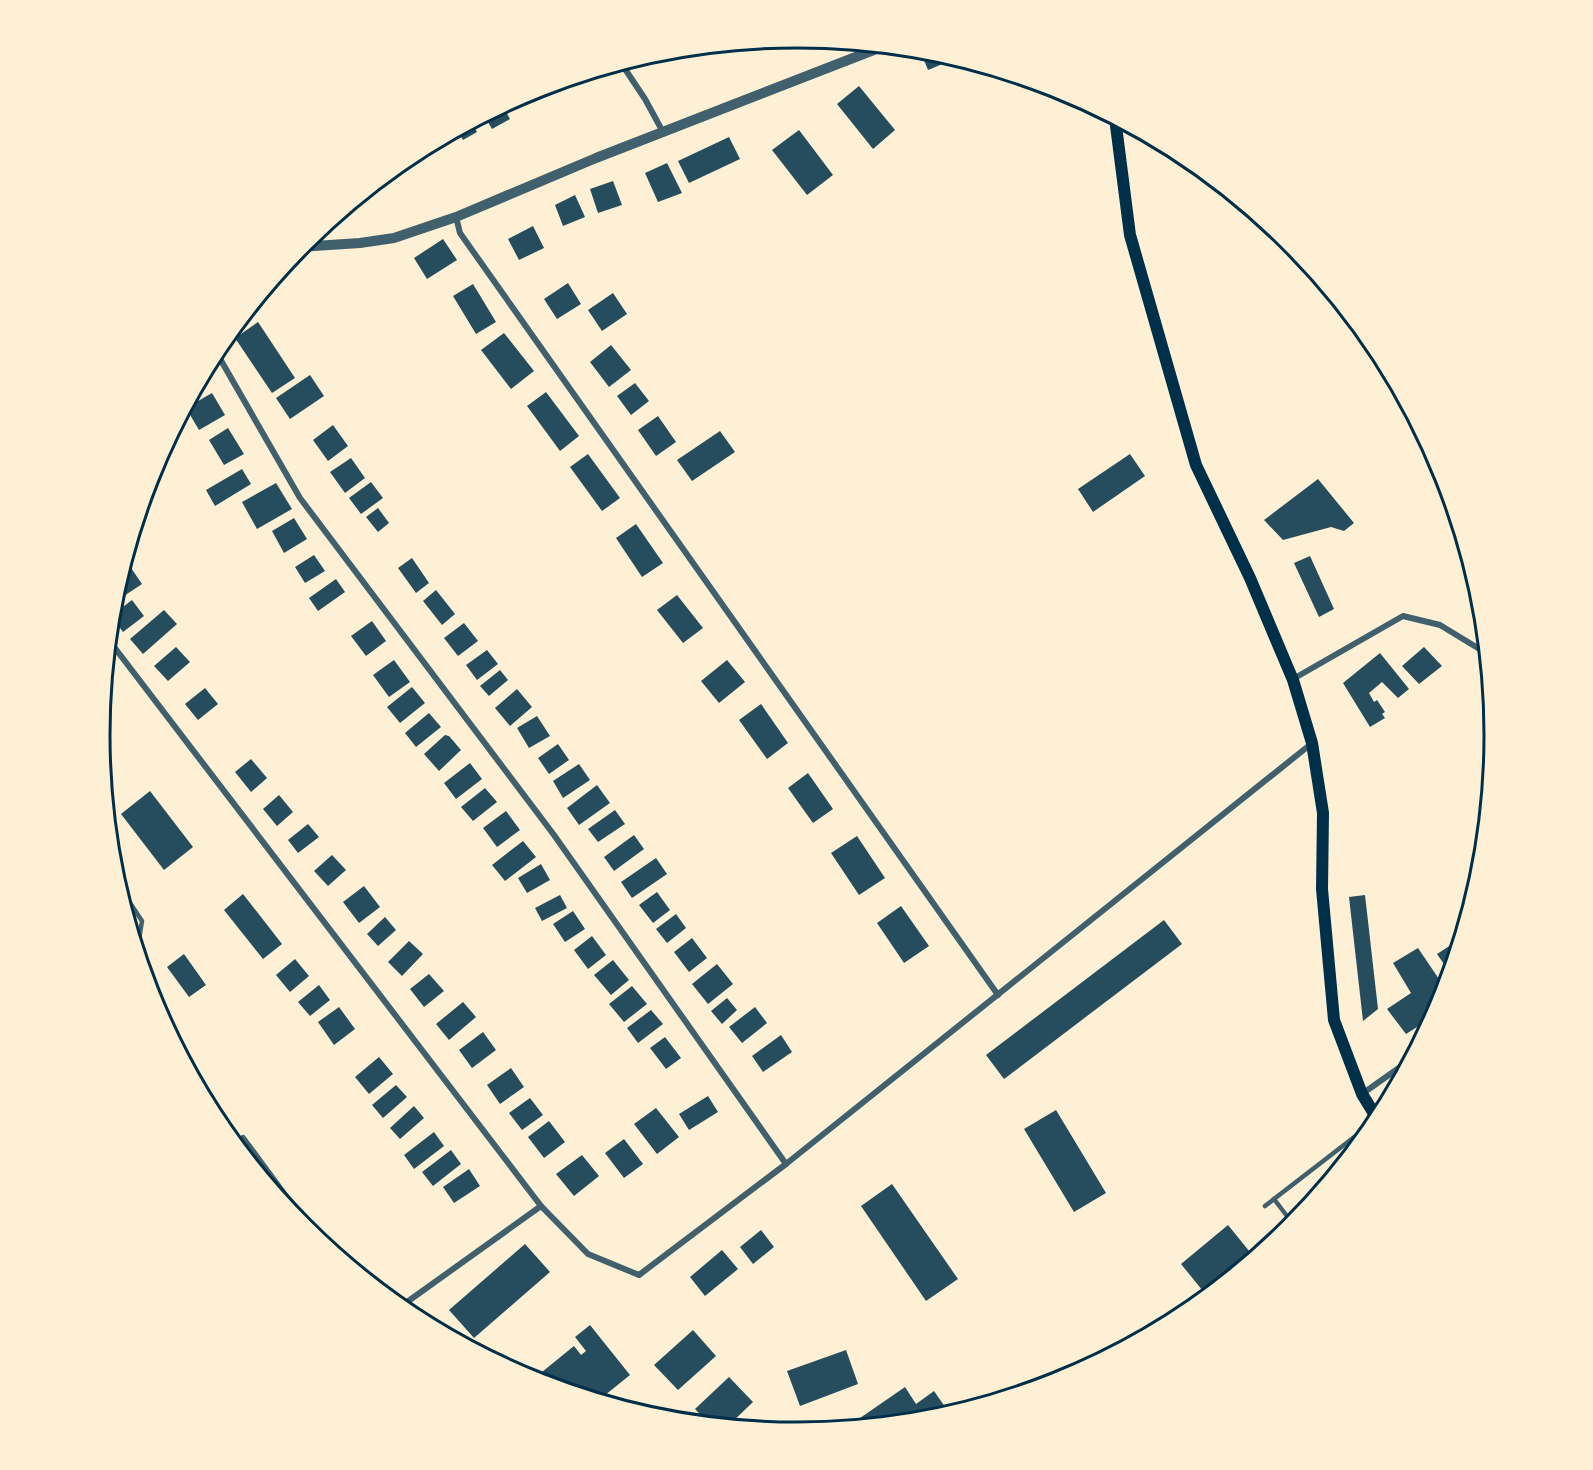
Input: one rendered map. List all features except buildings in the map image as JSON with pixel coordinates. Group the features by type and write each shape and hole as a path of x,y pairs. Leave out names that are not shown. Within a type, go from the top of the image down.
{"main road":[{"path":"1116,128 1130,235 1196,465 1250,578 1293,680 1312,743 1323,813 1322,889 1334,1020 1362,1094 1372,1110"}],"street":[{"path":"314,246 394,238 456,217 596,158 869,52"},
{"path":"625,70 664,133"},
{"path":"456,217 460,233 998,995"},
{"path":"221,360 300,498 554,835 786,1164"},
{"path":"1293,680 1403,616 1440,625 1478,647"},
{"path":"115,648 541,1206 588,1254 639,1275 786,1164 1312,743"},
{"path":"1362,1094 1396,1070"},
{"path":"243,1138 282,1190"},
{"path":"408,1301 541,1206"}],"lane":[{"path":"131,904 142,921 140,935"},
{"path":"1265,1206 1352,1139"},
{"path":"1274,1199 1287,1216"}]}
